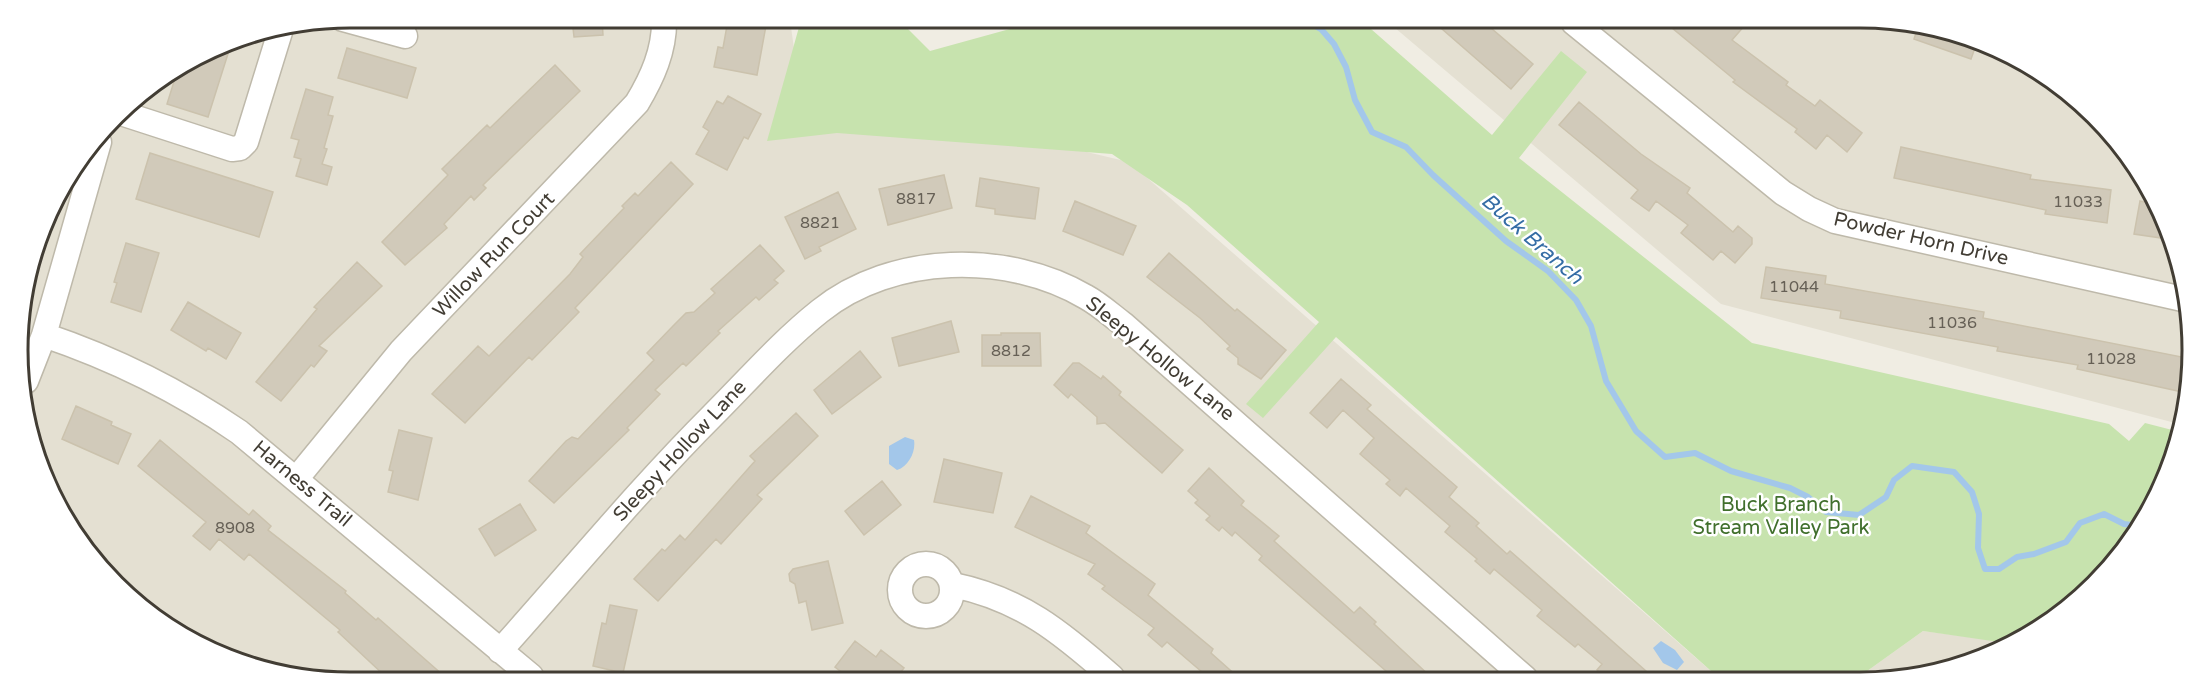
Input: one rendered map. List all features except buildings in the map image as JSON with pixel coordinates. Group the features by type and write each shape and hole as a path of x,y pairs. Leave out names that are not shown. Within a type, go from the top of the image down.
{"street":[{"path":"374,28 405,36"},
{"name":"Willow Run Court","path":"297,478 401,351 637,103 654,70 662,46 663,28"},
{"name":"Powder Horn Drive","path":"1580,28 1783,193 1835,221 2178,298"},
{"path":"130,116 232,149 240,148 246,142 279,37"},
{"path":"29,373 44,335 96,153"},
{"name":"Sleepy Hollow Lane","path":"500,651 638,494 786,342 822,310 859,288 908,271 940,266 981,265 1053,281 1087,297 1123,324 1518,672"},
{"name":"Harness Trail","path":"44,335 111,359 191,400 239,432 297,478 526,672"},
{"path":"953,585 989,593 1018,606 1057,632 1106,672"}],"shaded area":[{"path":"350,28 791,28 799,84 1129,162 1712,672 350,672 308,669 267,661 227,647 171,617 138,592 108,562 83,529 53,473 39,433 29,371 31,308 39,267 53,227 72,189 108,138 154,95 208,62 267,39 308,31"},
{"path":"1395,28 1882,29 1944,39 2003,62 2057,95 2103,138 2128,171 2149,208 2172,267 2180,308 2182,371 2174,423 1721,304"},
{"path":"1923,631 1997,641 1944,661 1903,669 1866,672"}],"green space":[{"name":"Buck Branch Stream Valley Park","path":"799,28 907,28 930,51 1013,28 1370,28 1492,135 1561,51 1587,72 1519,158 1752,343 2109,424 2129,441 2145,423 2173,430 2172,433 2158,473 2139,511 2103,562 2057,605 2003,638 1996,641 1923,631 1866,672 1712,672 1336,337 1263,418 1246,404 1319,322 1187,205 1112,154 837,133 767,141"}],"water":[{"path":"905,437 914,440 914,449 908,462 897,470 889,464 889,446"},
{"path":"1661,641 1675,650 1684,662 1677,670 1663,663 1653,648"}],"waterway":[{"name":"Buck Branch","path":"1319,28 1334,44 1346,67 1355,100 1372,132 1406,147 1433,175 1506,241 1548,271 1576,300 1591,326 1606,381 1636,431 1665,457 1695,453 1731,471 1790,488 1808,497 1826,512 1859,515 1886,497 1894,480 1912,466 1954,472 1972,492 1979,514 1978,548 1985,569 1999,569 2017,557 2034,554 2066,542 2080,523 2104,514 2131,525"}]}
